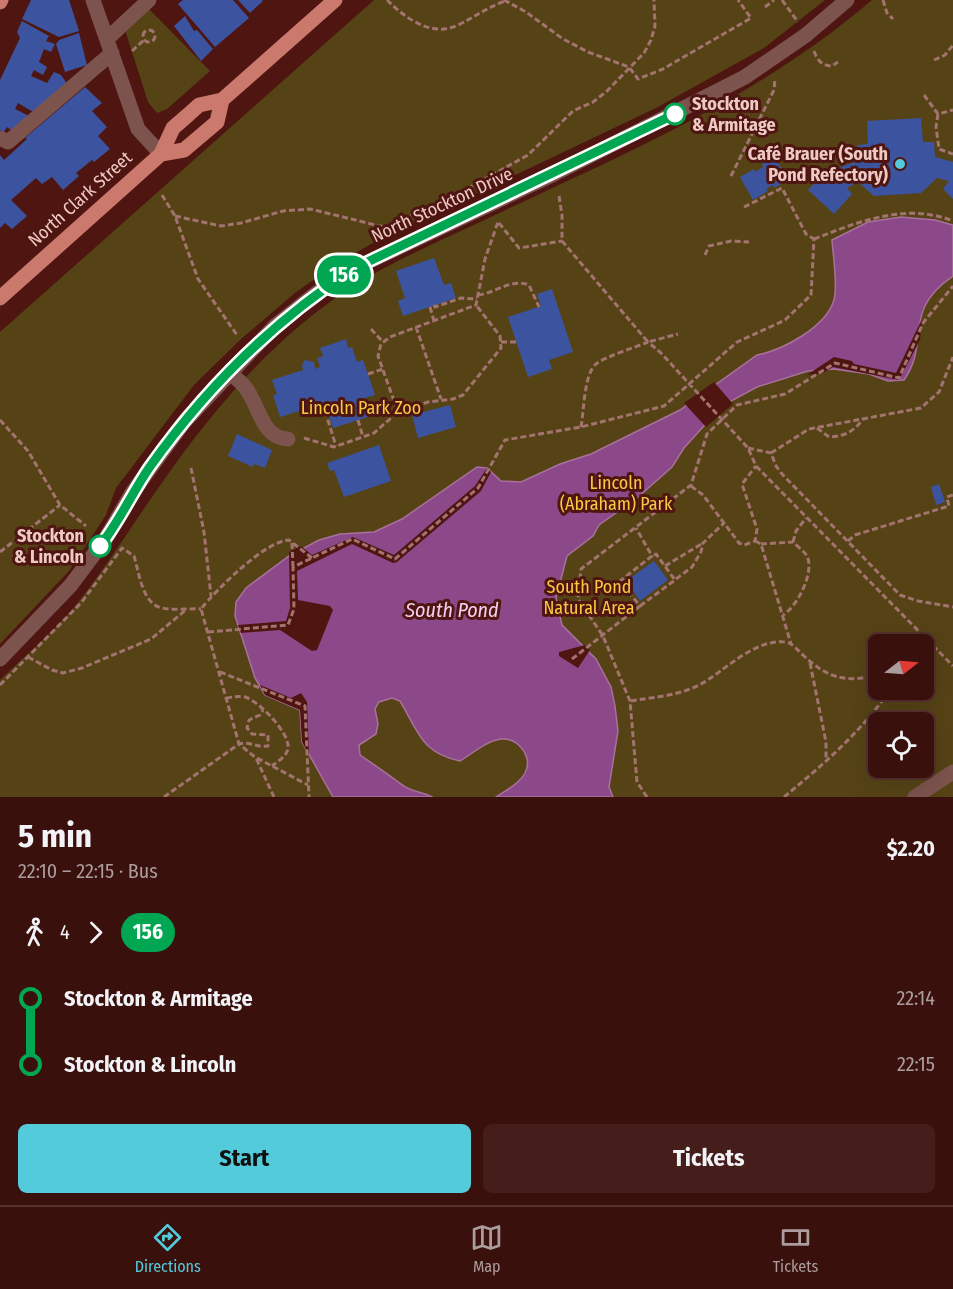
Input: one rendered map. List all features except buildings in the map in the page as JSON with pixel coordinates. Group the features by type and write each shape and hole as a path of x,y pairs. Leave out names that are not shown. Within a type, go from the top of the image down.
{"main road":[{"name":"North Clark Street","path":"0,298 161,154 173,128 199,105 222,100 335,0"},
{"name":"North Clark Street","path":"161,154 184,150 217,122 222,100"}],"street":[{"path":"93,0 138,129 161,154"},
{"path":"0,138 8,142 109,46 148,0"},
{"name":"North Stockton Drive","path":"0,658 71,585 106,538 132,493 177,431 276,325 315,294 355,268 561,171 735,82 806,35 847,0"},
{"path":"230,373 247,389 267,429 280,439 288,439"},
{"path":"915,797 953,772"}],"path":[{"path":"387,0 417,23 441,30 458,25 479,11 504,1 526,12 563,39 588,52 629,67 639,79 663,69 751,18 738,0"},
{"path":"175,216 221,226 241,224 283,212 310,209 384,227 445,201 528,155 573,111 593,102 606,92 645,53 655,26 654,0"},
{"path":"765,7 774,0"},
{"path":"782,0 798,22"},
{"path":"883,0 887,13 893,19"},
{"path":"145,31 154,32 155,38 152,42 144,40 142,36 145,31"},
{"path":"132,51 144,40"},
{"path":"934,60 945,55 953,45"},
{"path":"814,51 816,57 824,64 832,66 838,62"},
{"path":"732,176 774,90 775,80"},
{"path":"924,95 938,114 936,127 939,149 953,154"},
{"path":"938,114 953,110"},
{"path":"744,207 782,188 806,234 814,239"},
{"path":"162,195 175,216 198,279 237,335"},
{"path":"559,196 562,241 648,342 662,353 748,448 756,466 919,634"},
{"path":"814,239 886,214 934,216 953,221"},
{"path":"476,305 485,259 498,222 519,248 562,241"},
{"path":"293,567 352,539 395,559 478,488 505,440 581,427 664,406 737,342 785,320 812,295 814,239"},
{"path":"705,255 709,246 731,241 749,242"},
{"path":"434,305 435,307 461,298 478,297 514,282 522,282 529,285 539,307"},
{"path":"647,797 637,783 635,774 630,701 603,636 578,599 581,569 691,485 707,434 737,405 785,394 834,363 898,378 923,323 953,286"},
{"path":"398,412 378,356 383,342 390,337 476,305"},
{"path":"288,439 303,438 336,446 374,433 398,412 463,395 501,348 500,336 476,305"},
{"path":"430,307 434,321"},
{"path":"416,327 441,400"},
{"path":"371,329 383,342"},
{"path":"581,427 589,374 596,364 648,342 678,334"},
{"path":"501,342 516,342"},
{"path":"748,448 771,453 796,436 816,428 921,408 939,392 953,357"},
{"path":"368,374 382,369"},
{"path":"325,411 336,446"},
{"path":"816,428 829,437 843,436 856,429 864,418"},
{"path":"0,420 28,451 60,505 86,526"},
{"path":"358,420 363,437"},
{"path":"771,453 783,474 900,594 918,601 953,607"},
{"path":"755,541 758,536 757,529 742,484 756,466"},
{"path":"191,468 204,532 211,596"},
{"path":"691,485 703,495 741,545 755,541 761,544 793,542 807,556 804,586 793,609 783,615"},
{"path":"848,541 855,535 950,506 947,497 953,495"},
{"path":"0,552 60,505"},
{"path":"793,542 796,531 806,518"},
{"path":"665,566 703,543 724,524"},
{"path":"636,528 652,556"},
{"path":"201,609 211,596 262,551 282,541 289,540 312,558"},
{"path":"208,632 288,625 294,609 292,543"},
{"path":"572,659 692,567 701,552 703,543"},
{"path":"761,544 791,644"},
{"path":"0,685 81,603 122,548 134,556 144,592 152,602 161,608 201,609"},
{"path":"640,606 620,581 652,556 656,554 675,580"},
{"path":"28,657 52,670 63,673 82,668 151,639 188,608"},
{"path":"201,609 239,744 256,758 308,785"},
{"path":"630,701 676,694 698,686 764,646 781,642 791,644 810,661 834,676 859,678 868,676"},
{"path":"934,648 953,666"},
{"path":"810,661 826,741 826,762"},
{"path":"220,672 305,706 309,797"},
{"path":"226,698 238,696 246,698 271,716 289,746 283,758 272,766"},
{"path":"784,797 826,762 882,700"},
{"path":"164,797 239,744 247,742 259,747 268,746 270,742 268,735 252,734 247,728 249,720 260,715 263,710"},
{"path":"256,758 274,797"}],"green space":[{"path":"374,0 825,0 764,48 656,108 373,243 338,263 296,292 240,340 194,385 116,488 106,515 69,571 0,644 0,332"},
{"name":"Lincoln (Abraham) Park","path":"872,0 953,0 953,797 0,797 0,680 71,611 198,434 238,386 282,341 330,302 369,277 410,255 643,145 738,94 829,35"},
{"path":"149,9 210,71 167,109 157,113 148,102 125,30"}],"water":[{"name":"South Pond","path":"901,217 935,220 953,225 953,276 937,289 927,302 919,327 916,353 904,380 888,381 869,374 834,369 808,371 757,387 731,401 711,418 684,448 672,467 637,498 599,525 593,536 567,556 556,598 562,625 596,659 611,687 615,706 618,731 609,787 613,797 496,797 516,784 525,773 526,755 519,745 508,740 495,740 460,761 447,757 422,739 400,701 392,698 379,702 375,709 378,724 376,734 359,745 360,755 407,788 432,797 333,797 302,742 300,710 265,695 255,678 235,616 236,602 246,588 289,556 319,540 340,534 374,532 402,519 477,467 487,468 501,481 521,482 560,464 591,454 680,410 757,355 791,343 822,319 829,310 835,294 832,240 868,222"}],"pier":[{"path":"922,319 920,340 899,380 833,367 823,373 807,375 834,357 896,373"},
{"path":"714,382 733,404 706,427 684,403"},
{"path":"487,468 491,472 481,491 397,562 393,563 352,544 297,571 298,600 330,606 333,610 317,650 312,651 280,630 241,633 238,625 286,621 290,608 289,552 301,546 312,555 353,537 394,555 475,486"},
{"path":"585,645 590,650 578,668 559,656 559,652"},
{"path":"260,685 291,698 301,693 307,702 309,755 302,742 300,710 265,695"}],"bus line":[{"name":"156","path":"100,546 132,493 184,422 276,325 315,294 355,268 675,114"}],"place":[{"name":"Stockton & Armitage","path":"675,114"},
{"name":"Café Brauer (South Pond Refectory)","path":"900,164"},
{"name":"Stockton & Lincoln","path":"100,546"}],"park label":[{"name":"Lincoln Park Zoo","path":"361,408"},
{"name":"South Pond Natural Area","path":"589,597"}]}
